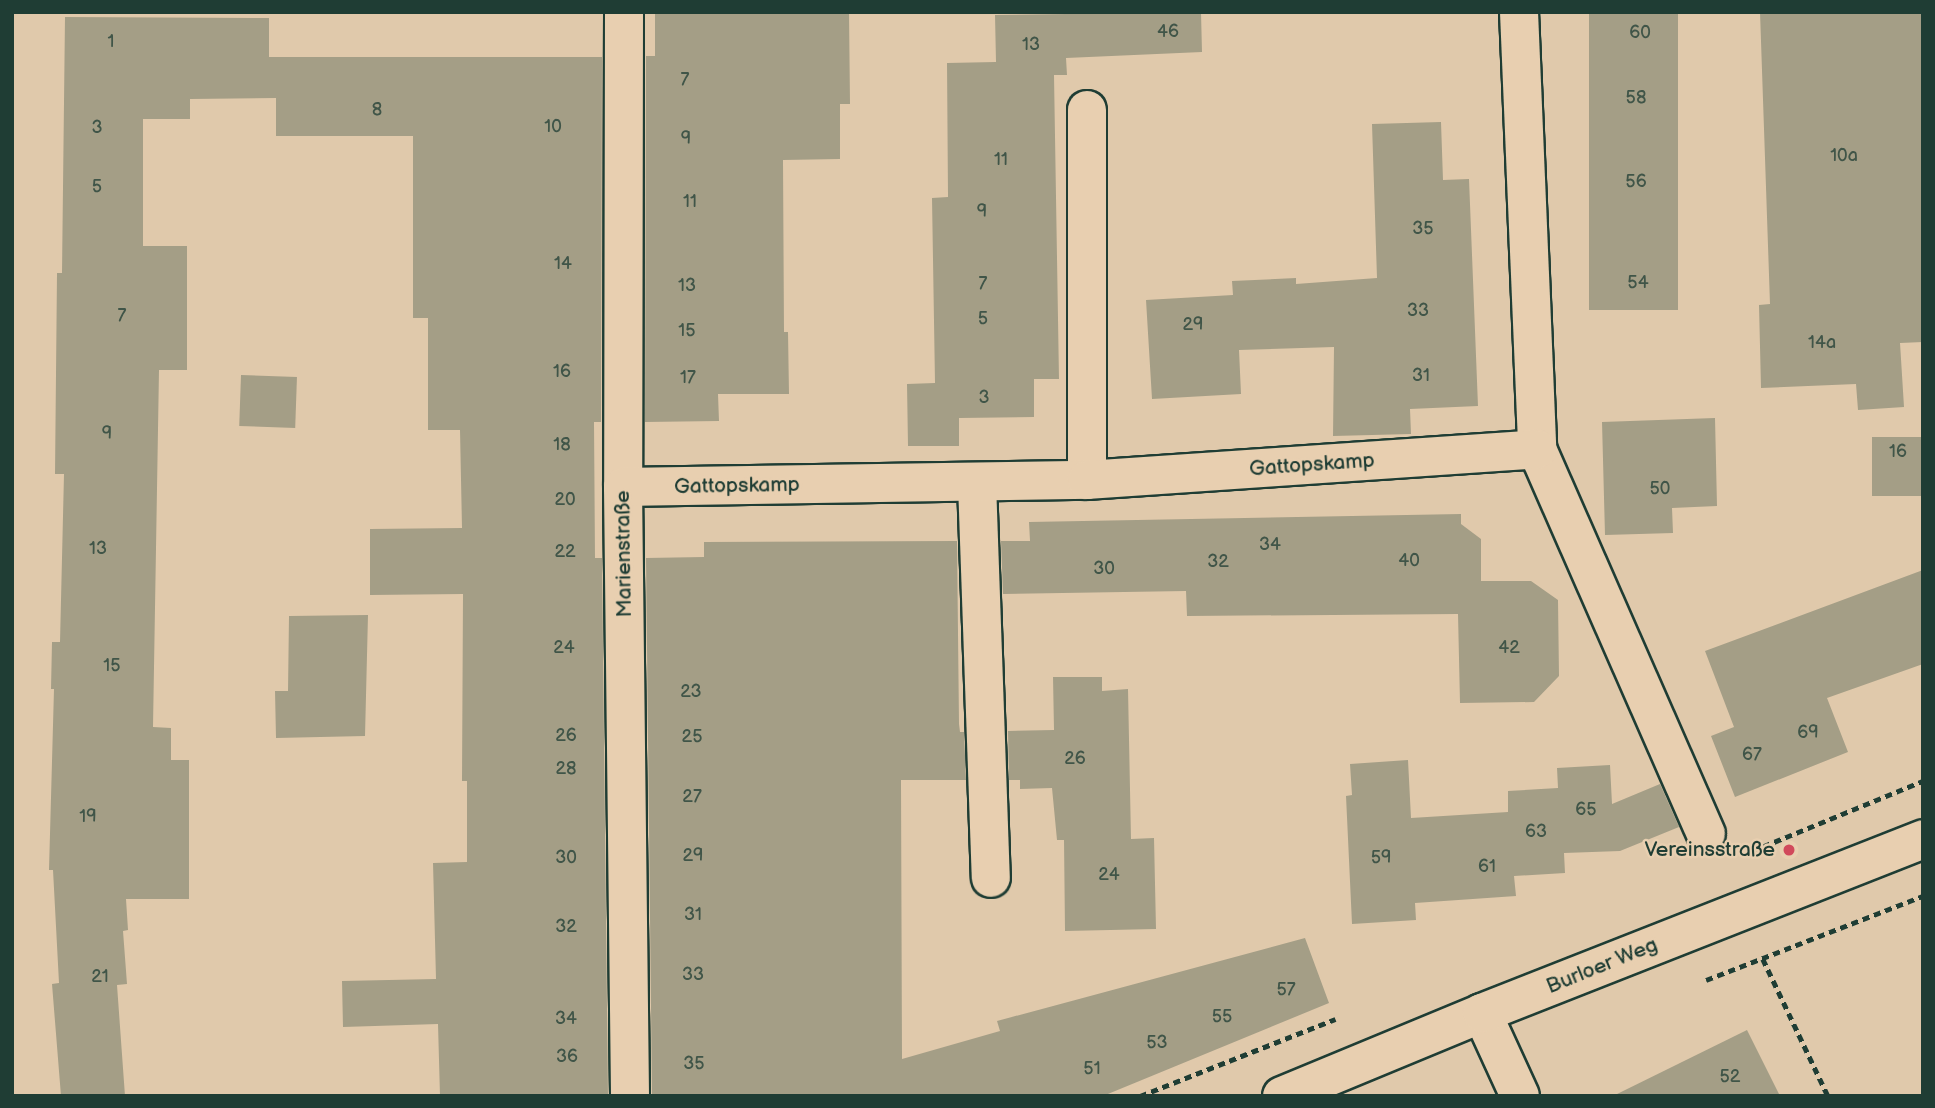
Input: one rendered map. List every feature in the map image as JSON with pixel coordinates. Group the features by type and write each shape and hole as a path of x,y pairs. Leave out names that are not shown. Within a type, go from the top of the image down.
{"street":[{"name":"Marienstraße","path":"624,12 623,487 630,1096"},
{"path":"1518,12 1537,449 1706,834"},
{"path":"1087,110 1087,480"},
{"name":"Gattopskamp","path":"623,487 1087,480 1537,449"},
{"path":"977,483 991,878"},
{"name":"Burloer Weg","path":"1282,1096 1482,1013 1923,839"},
{"path":"1482,1013 1520,1096"}],"path":[{"path":"1740,911 1828,1096"}],"building":[{"path":"655,12 849,12 850,104 840,104 840,159 783,160 784,332 788,332 789,394 718,394 719,421 645,422 646,56 655,56"},
{"path":"1201,12 1202,52 1066,58 1067,75 1054,75 1059,379 1034,379 1034,417 959,418 959,446 908,446 907,384 935,383 932,198 948,197 947,63 996,62 995,15"},
{"path":"1589,12 1678,12 1678,310 1589,310"},
{"path":"1760,12 1923,12 1923,342 1900,343 1904,407 1858,410 1856,384 1761,388 1759,305 1770,304"},
{"path":"65,17 269,18 269,57 602,57 601,422 594,422 595,558 602,558 608,1096 440,1096 438,1024 343,1027 342,981 436,979 433,863 467,862 467,781 462,781 463,594 370,595 370,529 462,528 460,430 428,430 428,318 413,318 413,136 276,136 276,98 190,99 190,119 143,119 143,246 187,246 187,370 159,370 153,727 171,728 171,760 189,760 189,899 126,899 128,930 123,931 127,984 117,985 125,1096 61,1096 52,984 59,983 53,870 49,870 54,689 51,689 52,642 60,642 64,474 55,474 57,273 62,273"},
{"path":"1441,122 1443,180 1469,179 1478,406 1410,409 1411,434 1333,436 1334,347 1239,350 1241,394 1152,399 1146,300 1233,295 1232,281 1296,278 1296,284 1377,278 1372,124"},
{"path":"241,375 297,377 295,428 239,426"},
{"path":"1715,418 1717,506 1672,508 1673,533 1605,535 1602,422"},
{"path":"1872,437 1923,437 1923,496 1872,496"},
{"path":"1461,514 1461,524 1481,539 1481,581 1531,581 1558,600 1559,676 1534,702 1460,703 1458,614 1187,616 1186,591 1003,594 1001,541 1030,541 1029,522"},
{"path":"957,541 959,724 960,732 964,732 966,780 901,780 902,1059 1000,1031 997,1021 1305,938 1329,1003 1103,1096 652,1096 646,558 704,557 704,542"},
{"path":"1923,570 1923,664 1827,698 1848,752 1735,797 1711,736 1734,727 1705,651"},
{"path":"368,615 365,736 276,738 275,691 288,691 289,616"},
{"path":"1053,677 1102,677 1102,691 1128,689 1131,839 1154,838 1156,929 1065,931 1064,840 1057,840 1052,788 1020,789 1020,780 1009,780 1008,731 1054,730"},
{"path":"1408,760 1411,818 1508,812 1508,791 1558,788 1557,768 1610,765 1612,804 1660,784 1679,827 1620,851 1564,853 1565,873 1514,876 1516,896 1415,903 1416,920 1352,924 1346,796 1352,795 1350,764"},
{"path":"1747,1030 1780,1096 1613,1096"}],"place":[{"name":"Vereinsstraße","path":"1789,850"}]}
